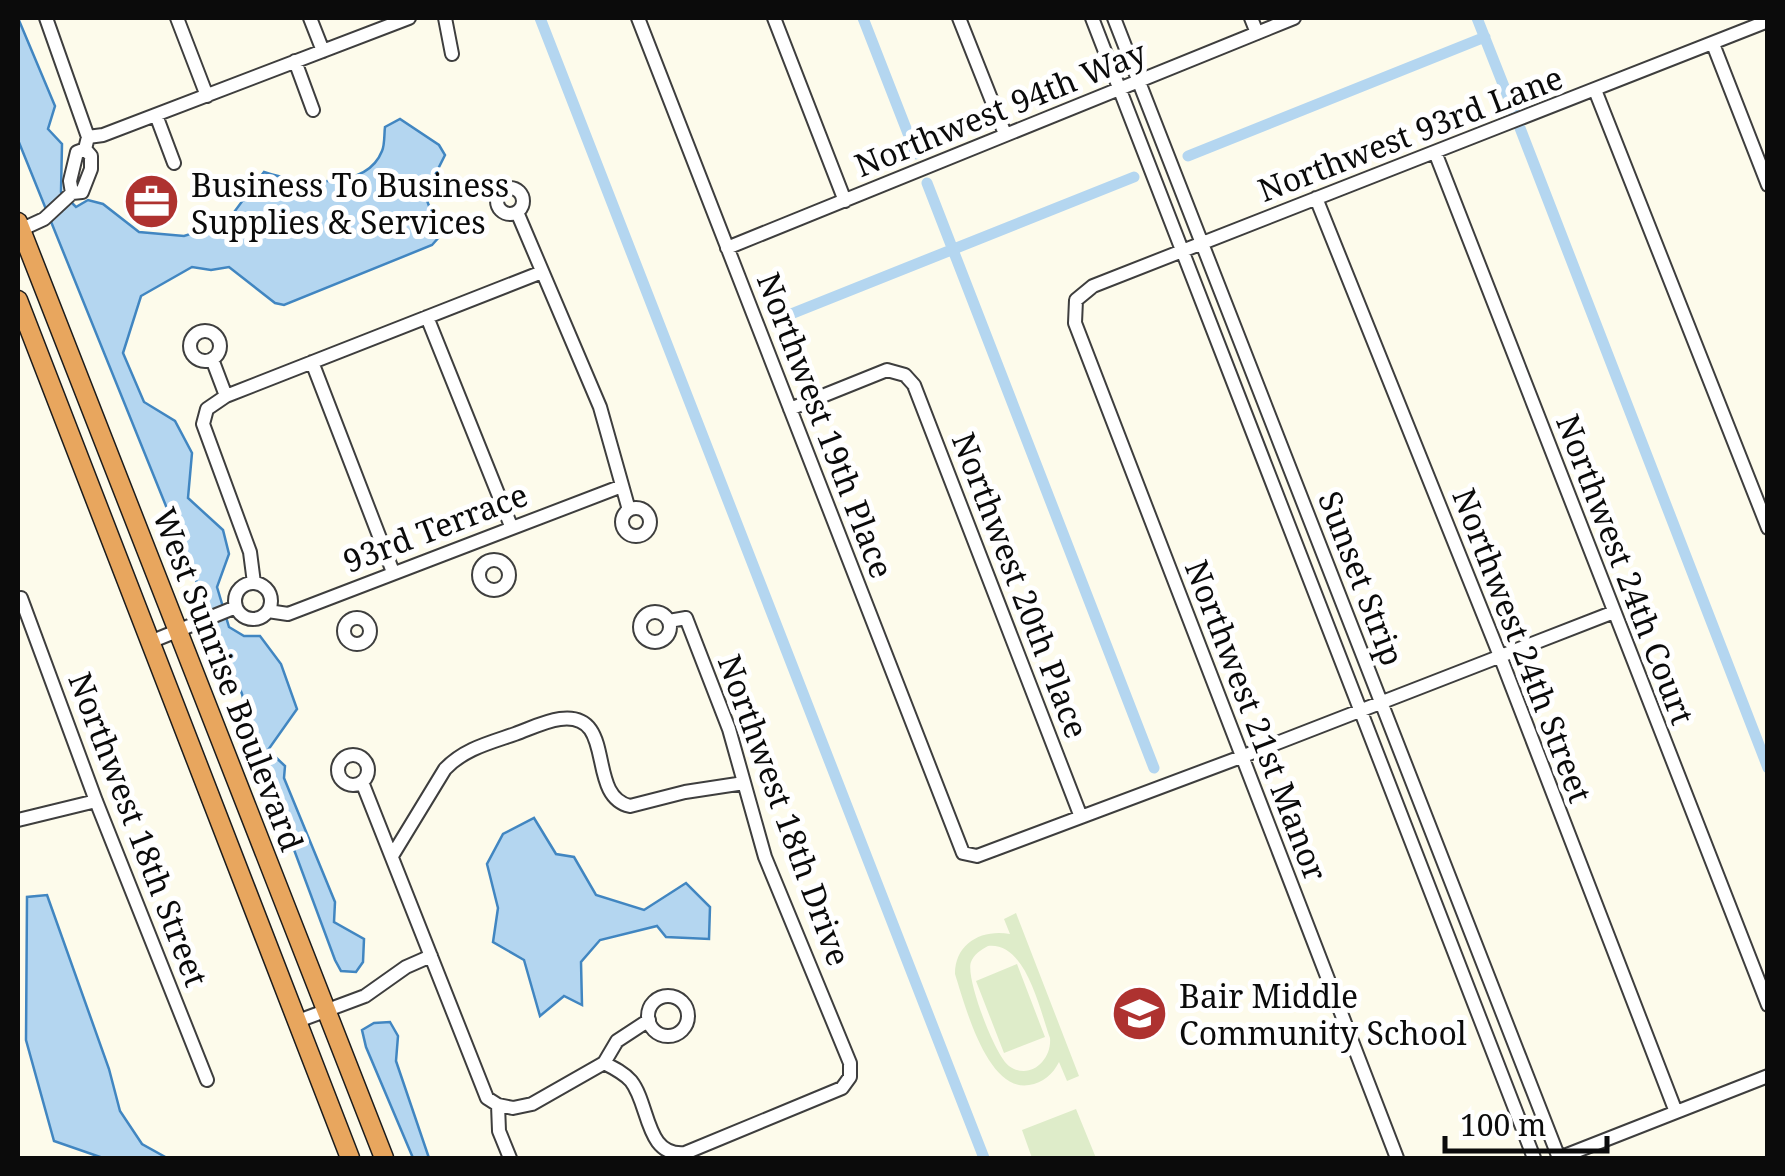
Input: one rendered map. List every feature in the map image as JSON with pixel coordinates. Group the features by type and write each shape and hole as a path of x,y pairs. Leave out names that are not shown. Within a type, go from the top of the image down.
{"highway":[{"name":"West Sunrise Boulevard","path":"18,228 384,1158"},
{"name":"West Sunrise Boulevard","path":"18,300 350,1158"}],"street":[{"path":"46,18 86,143"},
{"path":"176,18 207,96"},
{"path":"310,18 322,51"},
{"path":"18,228 44,219 71,196 70,181 77,152 86,143 408,18"},
{"path":"445,18 452,54"},
{"name":"Northwest 19th Place","path":"638,18 963,853 977,856 1082,817"},
{"path":"774,18 845,201"},
{"path":"959,18 1005,134"},
{"name":"Sunset Strip","path":"1092,18 1534,1158"},
{"name":"Sunset Strip","path":"1114,18 1559,1158"},
{"path":"1251,18 1257,33"},
{"name":"Northwest 94th Way","path":"728,248 1294,18"},
{"name":"Northwest 93rd Lane","path":"1076,300 1093,286 1768,22"},
{"path":"1712,44 1768,185"},
{"path":"295,62 314,110"},
{"path":"1595,90 1768,528"},
{"path":"156,115 174,163"},
{"name":"Northwest 24th Court","path":"1435,152 1768,1005"},
{"name":"Northwest 24th Street","path":"1316,198 1500,656 1676,1112"},
{"path":"517,212 600,407 629,510"},
{"path":"254,584 250,552 203,424 207,409 226,396 542,272"},
{"name":"Northwest 21st Manor","path":"1076,300 1075,324 1397,1158"},
{"path":"427,317 512,526"},
{"path":"212,359 226,396"},
{"path":"312,362 393,572"},
{"name":"Northwest 20th Place","path":"790,409 887,370 905,376 914,385 1082,817"},
{"name":"93rd Terrace","path":"268,610 288,614 622,486"},
{"path":"480,538 489,560"},
{"path":"231,609 254,619 268,610 268,593 254,584"},
{"path":"150,642 231,609 239,590 254,584"},
{"path":"341,592 352,618"},
{"name":"Northwest 18th Street","path":"21,598 96,801 207,1080"},
{"path":"1082,817 1614,612"},
{"name":"Northwest 18th Drive","path":"604,1063 630,1079 656,1142 676,1154 842,1088 850,1077 850,1063 766,857 729,729 686,618 669,621"},
{"path":"392,856 455,758 473,748 560,719 580,721 593,730 608,790 621,804 630,806 744,783"},
{"path":"362,782 488,1098 498,1106 512,1108 532,1104 604,1063 618,1041 649,1020"},
{"path":"18,820 96,801"},
{"path":"298,1021 365,996 431,956"},
{"path":"1559,1158 1768,1076"},
{"path":"498,1106 499,1131 510,1158"}],"green space":[{"path":"1016,913 1079,1076 1067,1081 1059,1062 1039,1082 1014,1084 1001,1075 980,1044 955,974 956,963 972,940 990,934 1010,934 1004,919","holes":["988,946 1012,954 1029,979 1050,1038 1047,1054 1032,1070 1017,1070 1003,1059 989,1033 972,983 974,957"]},
{"path":"1017,964 1045,1037 1004,1053 976,981"},
{"path":"1076,1109 1096,1158 1032,1158 1022,1130"}],"water":[{"path":"18,18 55,106 48,129 62,144 61,192 76,207 88,200 103,204 139,232 184,236 226,223 264,172 311,181 346,179 361,173 374,164 382,151 385,127 400,119 439,145 445,155 425,195 440,236 432,245 284,305 275,303 229,267 192,267 141,296 123,353 144,402 175,421 192,453 188,498 223,530 229,554 217,587 229,627 244,636 260,636 281,664 297,709 268,750 285,766 284,778 335,902 334,922 364,939 363,962 356,972 341,971 335,960 254,742 242,694 18,140"},
{"path":"534,818 556,854 574,857 596,895 644,910 686,883 710,907 709,939 666,937 657,926 600,940 581,962 582,1005 564,996 540,1016 524,960 493,942 498,908 487,864 503,834"},
{"path":"47,895 109,1069 120,1111 142,1144 167,1158 103,1158 54,1141 26,1040 27,897"},
{"path":"390,1022 398,1036 396,1061 429,1158 413,1158 366,1047 362,1030 374,1023"}],"waterway":[{"path":"540,18 984,1158"},
{"path":"863,18 916,154"},
{"path":"1477,18 1514,112"},
{"path":"1188,156 1485,37"},
{"path":"1520,128 1768,768"},
{"path":"776,320 1134,177"},
{"path":"927,183 1154,768"}],"place":[{"name":"Business To Business Supplies & Services","path":"152,202"},
{"name":"Bair Middle Community School","path":"1140,1013"}]}
